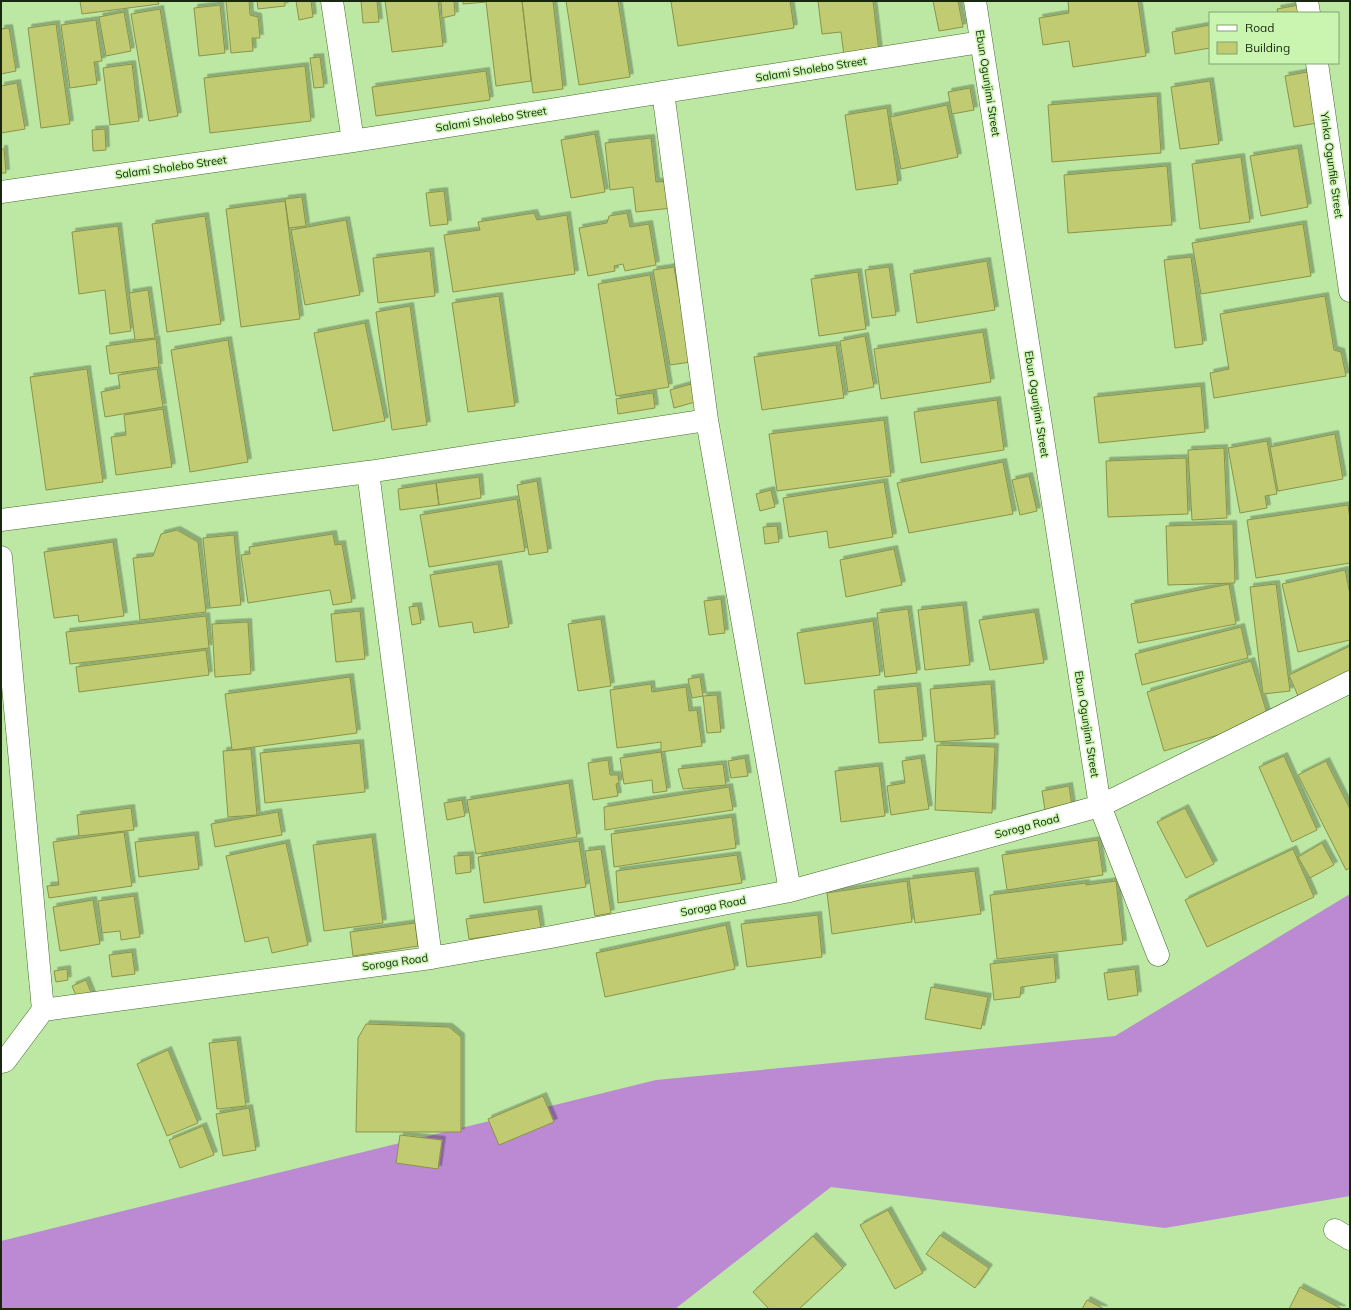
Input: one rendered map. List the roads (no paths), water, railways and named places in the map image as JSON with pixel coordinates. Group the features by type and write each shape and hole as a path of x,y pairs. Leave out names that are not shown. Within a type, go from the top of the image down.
{"street":[{"path":"332,1 353,141"},
{"name":"Ebun Ogunjimi Street","path":"975,1 1100,806 1158,955"},
{"path":"1307,1 1309,12"},
{"name":"Salami Sholebo Street","path":"1,192 353,141 981,42"},
{"name":"Yinka Ogunfile Street","path":"1316,64 1350,291"},
{"path":"663,92 707,420 790,891"},
{"path":"1,520 368,472 707,420"},
{"path":"368,472 432,958"},
{"path":"1,557 43,1010 5,1061 1,1062"},
{"name":"Soroga Road","path":"43,1010 432,958 551,937 790,891 1100,806 1350,682"}]}
